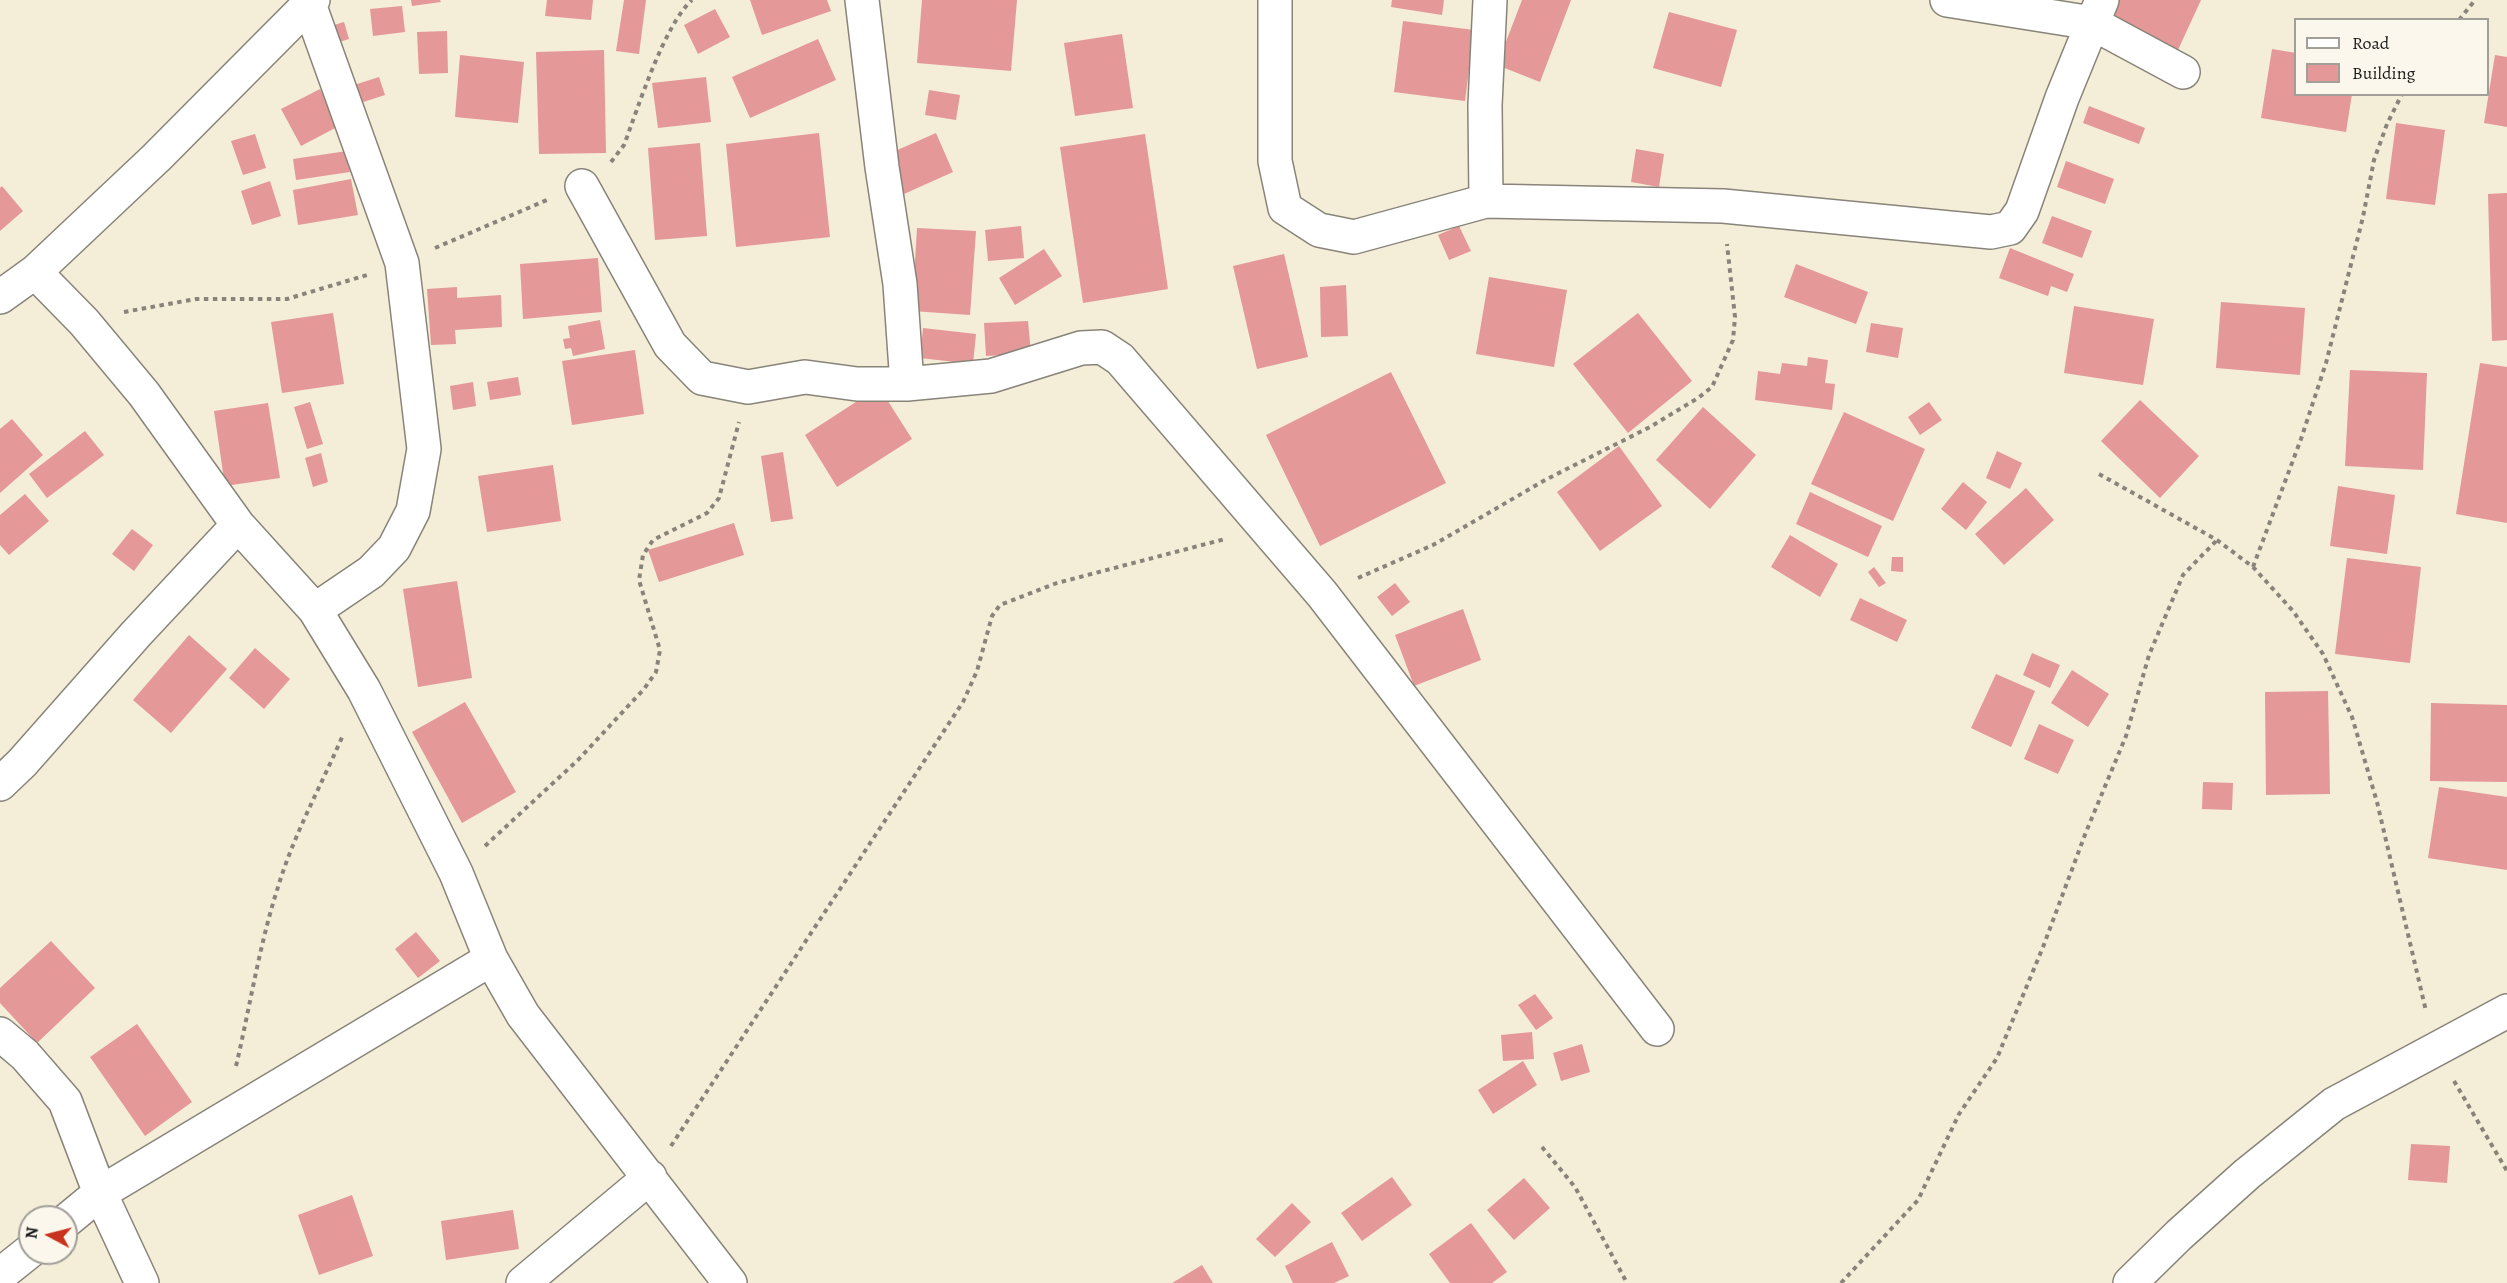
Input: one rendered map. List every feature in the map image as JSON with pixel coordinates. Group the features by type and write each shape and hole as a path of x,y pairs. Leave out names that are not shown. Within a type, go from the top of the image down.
{"street":[{"path":"862,0 879,144 900,284 907,384"},
{"path":"1275,0 1275,161 1285,208 1319,230 1354,237 1486,201 1723,206 1991,232 2010,228 2022,211 2062,98 2097,12"},
{"path":"1486,201 1485,105 1490,0"},
{"path":"1947,0 2097,12 2183,72"},
{"path":"0,297 35,272 156,158 311,2 402,263 424,449 413,511 394,548 371,572 315,610"},
{"path":"582,186 670,345 702,378 748,387 806,377 857,384 907,384 991,376 1081,348 1102,347 1120,359 1322,594 1657,1029"},
{"path":"35,272 84,322 144,394 238,525 315,610 364,690 456,873 491,959 523,1015 730,1283"},
{"path":"0,784 238,525"},
{"path":"78,1211 100,1193 224,1117 491,959"},
{"path":"2130,1283 2179,1234 2247,1174 2334,1104 2507,1011"},
{"path":"0,1034 25,1055 65,1101 100,1193 142,1283"},
{"path":"523,1283 650,1177"},
{"path":"0,1275 18,1261"}],"path":[{"path":"2461,18 2475,0"},
{"path":"2253,567 2301,439 2326,363 2361,227 2374,160 2401,96"},
{"path":"1322,594 1432,545 1547,479 1650,427 1712,387 1733,340 1735,317 1723,206"},
{"path":"84,322 196,298 287,299 402,263"},
{"path":"456,873 578,760 644,689 656,672 660,650 639,580 643,555 653,540 706,513 719,498 748,387"},
{"path":"2099,474 2217,540 2253,567 2293,610 2323,654 2352,717 2377,802 2435,1048 2507,1171"},
{"path":"650,1177 963,702 976,670 992,616 1000,605 1057,583 1265,528"},
{"path":"1841,1283 1918,1200 1959,1114 1996,1058 2043,947 2086,832 2127,736 2149,655 2183,575 2217,540"},
{"path":"224,1117 249,1012 261,943 278,886 302,823 364,690"},
{"path":"1542,1147 1575,1187 1627,1283"}],"building":[{"path":"411,0 440,0 441,2 412,6"},
{"path":"547,0 593,0 591,20 545,16"},
{"path":"624,0 646,0 639,54 616,51"},
{"path":"750,0 827,0 831,11 762,35"},
{"path":"922,0 1017,0 1011,71 917,63"},
{"path":"1392,0 1444,0 1442,15 1391,7"},
{"path":"1522,0 1571,0 1540,82 1497,65"},
{"path":"2107,0 2201,0 2177,52 2099,17"},
{"path":"402,6 405,32 373,36 370,9"},
{"path":"715,9 730,37 698,54 684,25"},
{"path":"1669,12 1737,30 1721,87 1653,68"},
{"path":"1403,21 1474,30 1465,101 1394,92"},
{"path":"344,22 349,39 329,45 324,28"},
{"path":"447,31 448,73 419,74 417,32"},
{"path":"1122,34 1133,108 1075,116 1064,43"},
{"path":"818,39 836,80 750,118 732,77"},
{"path":"2272,49 2294,53 2294,96 2352,96 2346,132 2261,118"},
{"path":"604,50 606,153 539,154 536,52"},
{"path":"460,55 524,62 518,123 455,117"},
{"path":"2495,55 2507,57 2507,127 2484,123"},
{"path":"379,77 385,95 357,104 351,86"},
{"path":"706,77 711,122 658,128 652,83"},
{"path":"320,89 339,126 301,146 281,109"},
{"path":"929,90 960,95 956,120 925,115"},
{"path":"2089,106 2145,128 2139,144 2083,123"},
{"path":"2396,123 2445,130 2435,205 2386,199"},
{"path":"819,133 830,237 736,247 726,144"},
{"path":"936,133 953,172 904,194 886,155"},
{"path":"255,134 266,168 243,175 231,141"},
{"path":"1145,134 1168,289 1083,303 1060,147"},
{"path":"700,143 707,236 655,240 648,148"},
{"path":"1636,149 1664,154 1659,187 1631,182"},
{"path":"347,151 350,172 296,180 293,159"},
{"path":"2066,161 2114,179 2105,204 2057,187"},
{"path":"351,179 358,215 298,225 293,190"},
{"path":"270,181 281,216 252,225 241,191"},
{"path":"2,186 23,211 0,231 0,188"},
{"path":"2507,193 2507,340 2492,341 2488,194"},
{"path":"2052,216 2092,231 2082,258 2042,243"},
{"path":"1021,226 1024,258 988,261 985,230"},
{"path":"1459,226 1471,251 1449,260 1438,235"},
{"path":"917,228 976,231 970,315 912,311"},
{"path":"2010,248 2074,274 2067,292 2051,286 2048,296 1999,278"},
{"path":"1044,249 1062,276 1015,305 999,278"},
{"path":"1284,254 1308,357 1257,369 1233,266"},
{"path":"598,258 602,312 523,319 520,264"},
{"path":"1796,264 1868,292 1856,324 1784,297"},
{"path":"1489,277 1567,290 1554,367 1476,354"},
{"path":"1346,285 1348,336 1321,337 1320,287"},
{"path":"457,287 457,298 501,295 502,327 455,330 456,344 431,345 427,289"},
{"path":"2221,302 2305,308 2300,375 2216,368"},
{"path":"2074,306 2154,319 2143,385 2064,373"},
{"path":"333,313 344,384 282,393 271,322"},
{"path":"1638,313 1692,381 1628,433 1573,364"},
{"path":"600,320 605,349 573,356 571,348 565,349 563,339 570,338 568,326"},
{"path":"1028,321 1031,353 986,356 984,323"},
{"path":"1871,323 1903,328 1898,358 1866,352"},
{"path":"923,328 976,334 973,364 920,358"},
{"path":"635,350 644,414 572,425 562,361"},
{"path":"1808,357 1828,360 1825,383 1835,384 1832,410 1755,400 1758,371 1780,374 1782,363 1807,366"},
{"path":"2480,363 2507,367 2507,523 2456,514"},
{"path":"2350,370 2427,373 2423,470 2345,466"},
{"path":"1391,372 1446,483 1320,546 1266,435"},
{"path":"518,377 521,395 490,400 487,382"},
{"path":"473,382 476,406 453,410 450,386"},
{"path":"879,387 912,439 837,487 805,435"},
{"path":"2140,400 2199,456 2160,498 2101,441"},
{"path":"310,402 323,444 307,449 294,407"},
{"path":"1929,402 1942,420 1920,435 1908,417"},
{"path":"268,403 280,478 225,486 214,411"},
{"path":"1703,407 1756,455 1710,509 1656,460"},
{"path":"1844,412 1925,449 1893,521 1811,484"},
{"path":"12,419 43,455 0,493 0,429"},
{"path":"85,431 104,455 47,498 29,474"},
{"path":"1619,446 1662,506 1600,551 1557,492"},
{"path":"1997,451 2022,463 2010,489 1986,478"},
{"path":"783,452 793,519 771,522 761,456"},
{"path":"321,453 328,482 313,487 305,458"},
{"path":"553,465 561,521 487,532 478,476"},
{"path":"1963,482 1987,502 1966,530 1941,509"},
{"path":"2338,486 2395,495 2387,554 2330,546"},
{"path":"2026,488 2054,520 2004,565 1975,534"},
{"path":"1810,492 1882,526 1868,557 1796,524"},
{"path":"25,494 49,521 9,555 0,545 0,515"},
{"path":"734,523 744,555 659,582 648,550"},
{"path":"132,529 153,545 134,571 112,554"},
{"path":"1790,535 1838,564 1820,597 1771,567"},
{"path":"1892,557 1903,557 1903,572 1891,571"},
{"path":"2347,558 2421,567 2410,663 2335,654"},
{"path":"1874,567 1886,583 1879,587 1868,572"},
{"path":"457,581 472,678 418,687 403,589"},
{"path":"1395,583 1410,602 1392,616 1377,597"},
{"path":"1860,598 1907,620 1897,642 1850,620"},
{"path":"1463,609 1481,660 1414,686 1395,635"},
{"path":"189,635 227,669 171,733 133,700"},
{"path":"255,648 290,679 264,709 229,678"},
{"path":"2032,653 2060,665 2050,688 2023,675"},
{"path":"2072,670 2109,694 2088,727 2051,703"},
{"path":"1996,674 2035,691 2011,747 1971,728"},
{"path":"2328,691 2330,794 2266,795 2265,692"},
{"path":"465,702 516,792 462,823 412,732"},
{"path":"2431,703 2507,705 2507,782 2430,781"},
{"path":"2039,724 2074,740 2058,774 2024,759"},
{"path":"2203,782 2233,783 2232,810 2202,809"},
{"path":"2439,787 2507,797 2507,870 2428,858"},
{"path":"416,932 440,961 418,978 395,949"},
{"path":"51,941 95,988 37,1043 0,1003 0,988"},
{"path":"1535,994 1553,1018 1536,1030 1518,1005"},
{"path":"137,1024 192,1102 145,1136 90,1057"},
{"path":"1532,1032 1534,1059 1503,1061 1501,1035"},
{"path":"1582,1044 1590,1072 1561,1081 1553,1053"},
{"path":"1523,1061 1537,1085 1493,1114 1478,1090"},
{"path":"2411,1144 2450,1146 2447,1183 2408,1180"},
{"path":"1392,1177 1412,1205 1362,1241 1341,1213"},
{"path":"1524,1178 1550,1208 1514,1240 1487,1210"},
{"path":"352,1195 373,1256 319,1275 298,1215"},
{"path":"1292,1203 1311,1222 1275,1257 1256,1239"},
{"path":"513,1210 519,1249 446,1260 441,1221"},
{"path":"1471,1223 1507,1272 1492,1283 1450,1283 1429,1254"},
{"path":"1332,1242 1349,1276 1334,1283 1293,1283 1285,1266"},
{"path":"1202,1265 1213,1283 1172,1283"}]}
